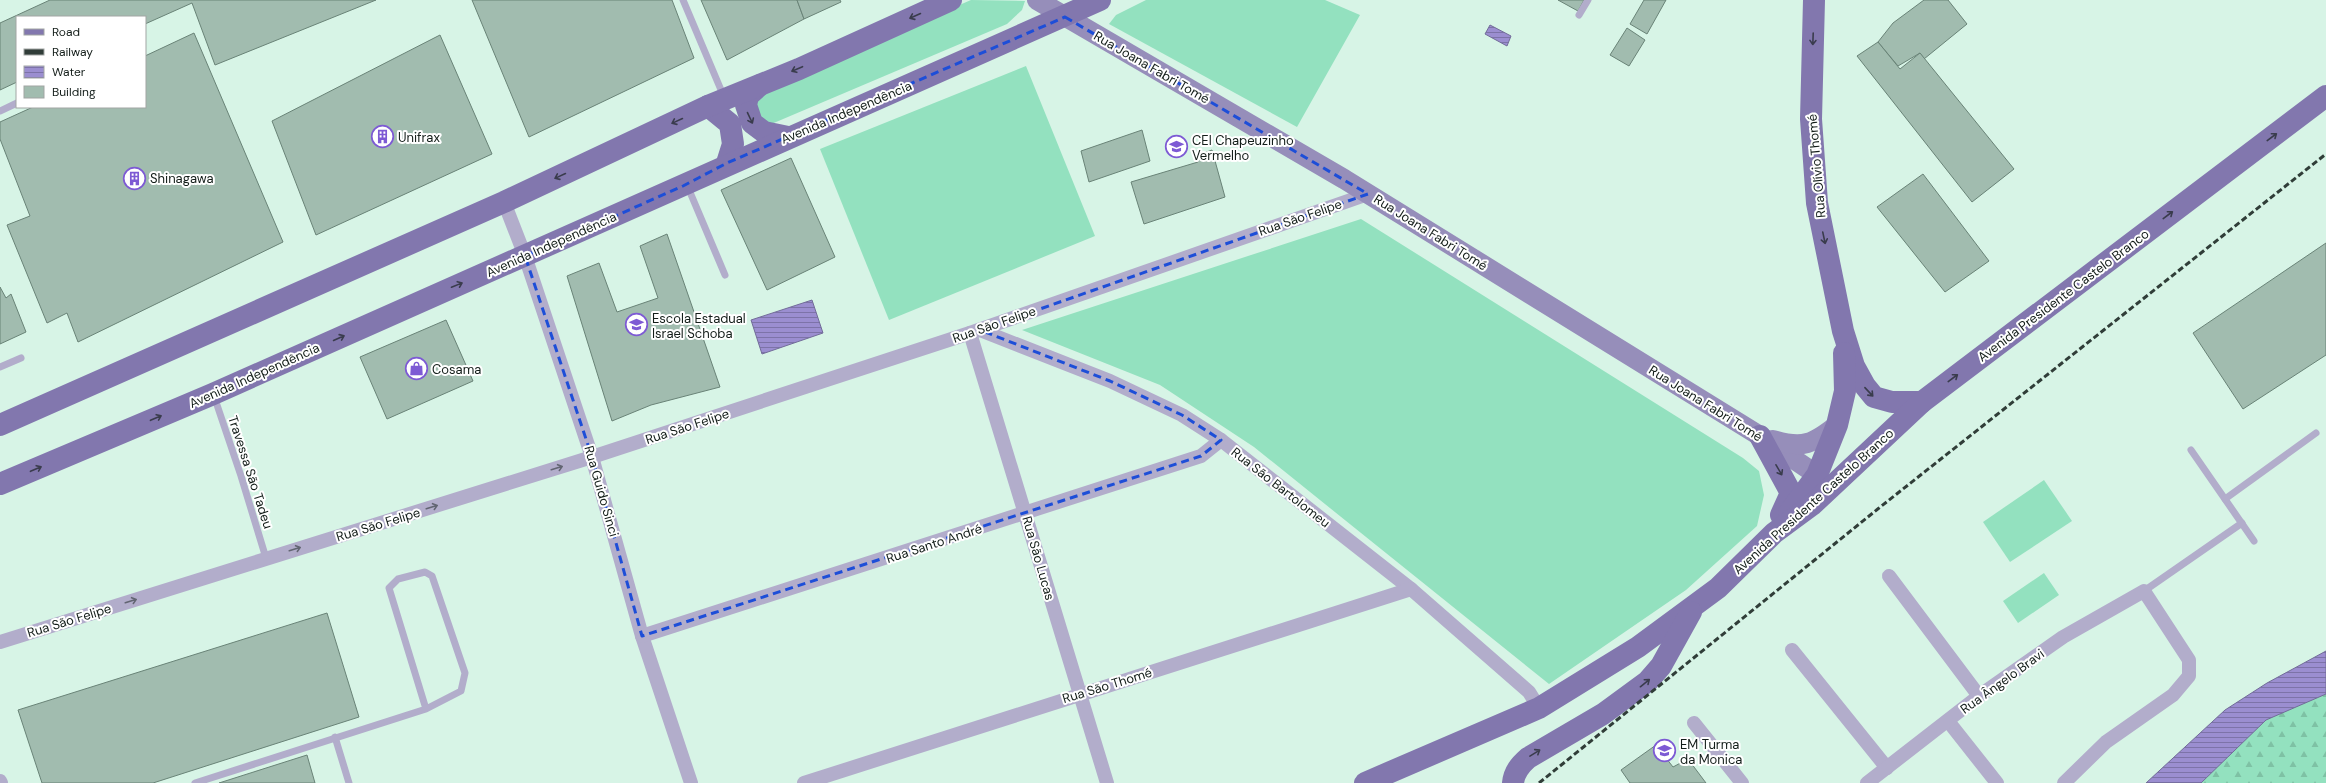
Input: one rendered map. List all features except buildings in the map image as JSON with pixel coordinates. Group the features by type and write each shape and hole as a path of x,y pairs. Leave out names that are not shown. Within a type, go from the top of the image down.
{"main road":[{"path":"0,425 504,202 717,103 951,0"},
{"name":"Avenida Independência","path":"0,484 213,394 687,185 727,164 1065,17 1100,0"},
{"name":"Rua Olívio Thomé","path":"1814,0 1811,119 1817,203 1843,331"},
{"path":"760,85 748,96 746,105 752,123 764,132 788,137"},
{"name":"Avenida Presidente Castelo Branco","path":"1365,783 1540,708 1638,647 1718,588 1774,533 1812,505 1922,402 2326,96"},
{"path":"717,103 730,124 733,144 727,164"},
{"path":"1843,331 1854,366 1865,386 1874,397 1892,402 1922,402"},
{"path":"1774,533 1817,475 1837,425 1846,378 1843,331"},
{"path":"1760,436 1791,493 1774,533"},
{"path":"1812,505 1819,485 1817,475"},
{"path":"1513,783 1514,776 1519,767 1528,758 1603,714 1648,681 1661,666 1696,605"}],"street":[{"name":"Rua Joana Fabri Tomé","path":"1037,0 1368,194 1760,436 1817,475"},
{"name":"Rua São Felipe","path":"0,642 592,457 975,332 1368,194"},
{"name":"Rua Guido Sinci","path":"504,202 525,256 592,457 642,636 691,783"},
{"name":"Rua São Bartolomeu","path":"975,332 1110,381 1182,415 1221,440 1411,589 1529,692 1540,708"},
{"name":"Rua São Lucas","path":"975,332 1078,694 1107,783"},
{"path":"1760,436 1793,446 1806,445 1821,438 1837,425"},
{"name":"Rua Santo André","path":"642,636 1026,514 1201,456 1221,440"},
{"path":"1889,576 1979,696"},
{"name":"Rua São Thomé","path":"804,783 1078,694 1411,589"},
{"path":"2064,783 2106,742 2173,695 2189,676 2189,660 2144,591"},
{"name":"Rua Ângelo Bravi","path":"1867,783 1979,696 2063,637 2144,591"},
{"path":"1792,650 1887,768"},
{"path":"1948,720 1997,783"},
{"path":"1694,723 1742,783"}],"lane":[{"path":"683,0 717,103"},
{"path":"1579,16 1588,0"},
{"path":"0,111 16,103"},
{"path":"687,185 725,275"},
{"path":"0,368 21,358"},
{"name":"Travessa São Tadeu","path":"213,394 241,476 266,558"},
{"path":"2225,499 2316,433"},
{"path":"2191,450 2254,541"},
{"path":"2144,591 2242,523"},
{"path":"195,783 426,709 461,691 465,673 432,576 425,572 398,579 389,588 426,709"},
{"path":"335,737 349,783"}],"highlighted area":[{"path":"1065,17 1368,194 980,330 1110,381 1182,415 1221,440 1212,449 1201,456 642,636 592,457 525,256 683,186 727,163"}],"green space":[{"path":"971,0 1025,1 1022,10 1007,24 769,125 757,120 754,108 760,91"},
{"path":"1146,0 1325,0 1360,15 1297,127 1109,24 1116,15"},
{"path":"1026,66 1095,236 889,320 820,149"},
{"path":"1361,219 1743,458 1759,471 1764,495 1757,526 1686,590 1549,684 1254,447 1160,385 1022,330"},
{"path":"2044,480 2072,521 2010,562 1983,522"},
{"path":"2044,573 2059,595 2018,623 2003,601"},
{"path":"2326,666 2326,783 2196,783 2267,709"}],"water":[{"path":"1490,25 1511,36 1507,46 1485,34"},
{"path":"812,300 823,333 762,354 751,320"},
{"path":"2326,651 2326,694 2266,720 2201,783 2146,783 2225,710 2267,683"}],"railway":[{"path":"1539,783 1879,508 2326,154"}],"place":[{"name":"Unifrax","path":"382,137"},
{"name":"CEI Chapeuzinho Vermelho","path":"1176,147"},
{"name":"Shinagawa","path":"135,178"},
{"name":"Escola Estadual Israel Schoba","path":"637,325"},
{"name":"Cosama","path":"416,369"},
{"name":"EM Turma da Monica","path":"1665,751"}]}
